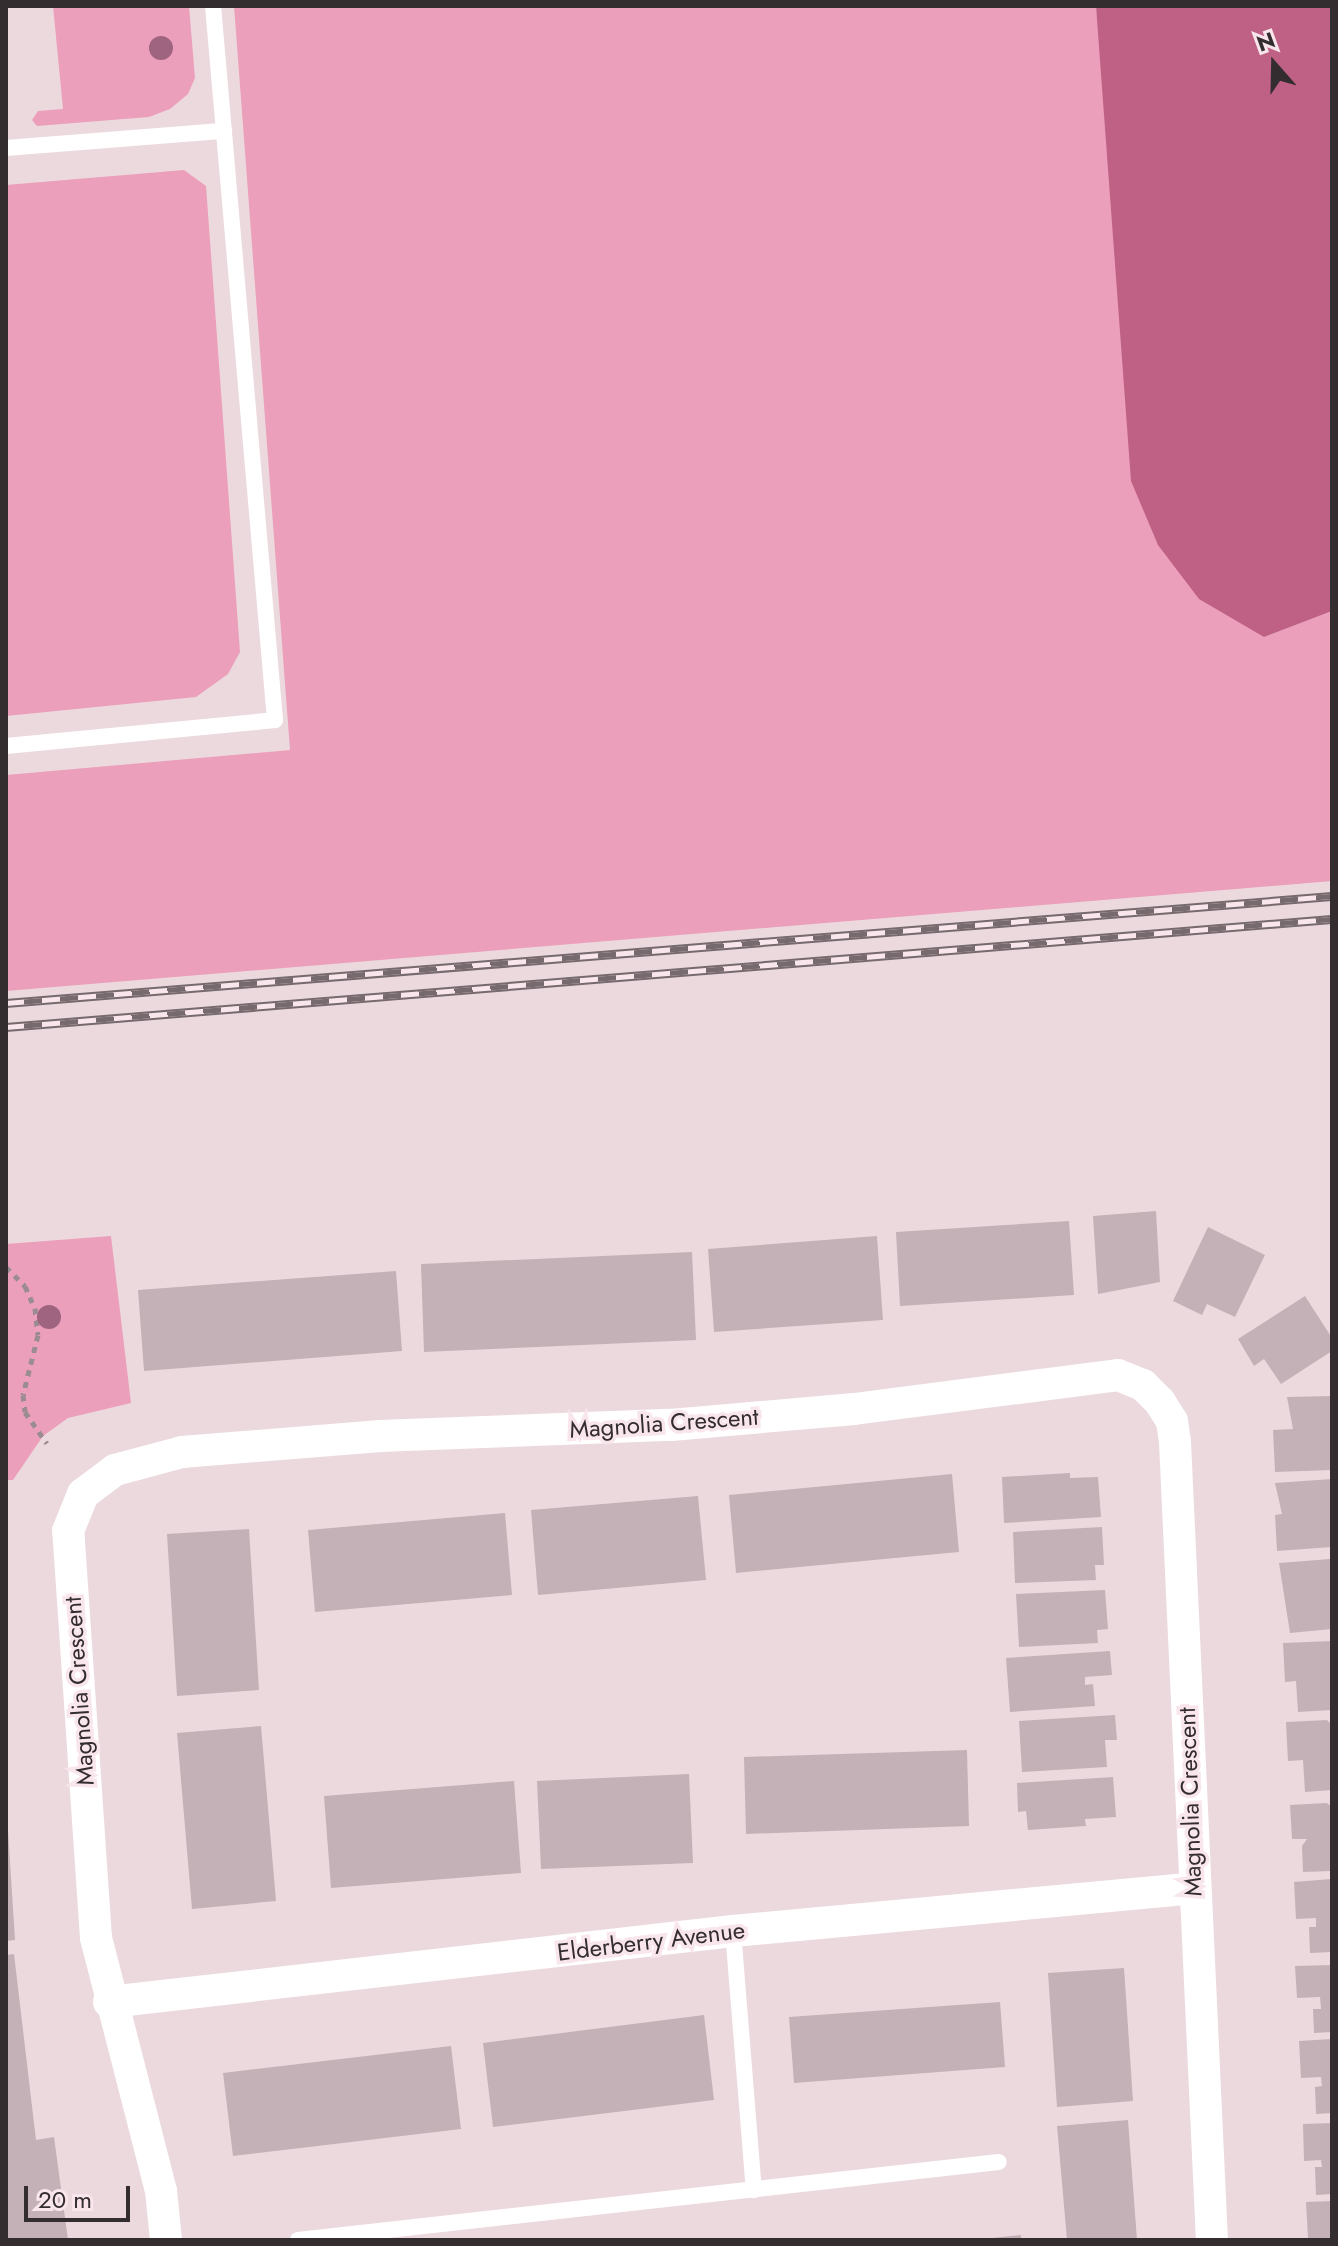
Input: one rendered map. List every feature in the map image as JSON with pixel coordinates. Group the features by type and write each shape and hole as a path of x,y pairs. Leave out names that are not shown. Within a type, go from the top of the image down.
{"street":[{"name":"Magnolia Crescent","path":"166,2240 161,2191 109,2002 96,1938 68,1531 83,1494 115,1470 182,1452 380,1436 671,1425 869,1407 1118,1375 1143,1385 1172,1421 1175,1442 1193,1888 1212,2240"},
{"name":"Elderberry Avenue","path":"109,2002 733,1931 1193,1888"}],"lane":[{"path":"6,746 275,720 213,6"},
{"path":"6,148 224,131"},
{"path":"733,1931 754,2190"},
{"path":"298,2240 999,2162"}],"path":[{"path":"6,1267 25,1286 35,1308 38,1335 23,1395 25,1412 47,1443"}],"shaded area":[{"path":"53,6 189,6 195,78 188,94 170,109 149,117 37,126 32,120 38,111 63,109"},
{"path":"234,6 1096,6 1108,116 1264,637 1332,611 1332,881 6,991 6,775 290,750"},
{"path":"1096,6 1332,6 1332,611 1264,637 1199,599 1158,545 1131,481"},
{"path":"184,170 206,186 240,652 228,674 196,697 6,716 6,185"},
{"path":"111,1236 131,1403 68,1418 43,1436 13,1480 6,1480 6,1244"}],"building":[{"path":"1156,1211 1160,1282 1098,1294 1093,1216"},
{"path":"1069,1221 1074,1295 900,1306 896,1232"},
{"path":"1208,1227 1265,1255 1235,1317 1207,1304 1202,1315 1173,1301"},
{"path":"877,1236 883,1320 714,1332 708,1249"},
{"path":"692,1252 696,1340 424,1352 421,1264"},
{"path":"396,1271 402,1351 144,1371 138,1290"},
{"path":"1305,1296 1332,1338 1332,1351 1281,1384 1264,1359 1254,1366 1238,1339"},
{"path":"1332,1396 1332,1470 1275,1472 1273,1430 1293,1429 1287,1397"},
{"path":"1070,1473 1070,1478 1098,1477 1101,1517 1004,1523 1002,1477"},
{"path":"952,1474 959,1552 736,1573 729,1495"},
{"path":"1332,1479 1332,1547 1277,1551 1275,1515 1282,1514 1275,1483"},
{"path":"698,1496 706,1580 538,1595 531,1510"},
{"path":"505,1513 512,1595 315,1612 308,1530"},
{"path":"1102,1527 1104,1565 1095,1565 1096,1580 1015,1583 1013,1532"},
{"path":"249,1529 259,1690 177,1696 167,1534"},
{"path":"1330,1559 1332,1629 1290,1633 1279,1563"},
{"path":"1105,1590 1108,1629 1097,1630 1098,1643 1019,1647 1016,1594"},
{"path":"1332,1641 1332,1710 1298,1712 1296,1681 1285,1682 1283,1643"},
{"path":"1110,1651 1112,1675 1085,1677 1085,1685 1093,1684 1095,1706 1010,1712 1006,1658"},
{"path":"1115,1715 1117,1740 1105,1740 1107,1767 1022,1772 1019,1721"},
{"path":"1327,1720 1332,1725 1332,1790 1305,1792 1303,1760 1288,1761 1286,1722"},
{"path":"261,1726 276,1901 192,1909 177,1733"},
{"path":"967,1750 969,1826 746,1834 744,1757"},
{"path":"689,1774 693,1863 541,1869 537,1781"},
{"path":"1113,1777 1116,1817 1085,1819 1086,1826 1028,1830 1026,1811 1018,1812 1017,1783"},
{"path":"514,1781 521,1873 331,1888 324,1796"},
{"path":"6,1799 15,1940 6,1941"},
{"path":"1327,1803 1332,1807 1332,1871 1303,1872 1302,1846 1307,1839 1292,1839 1290,1805"},
{"path":"1331,1879 1332,1952 1310,1953 1309,1927 1316,1927 1316,1918 1296,1919 1294,1882"},
{"path":"14,1954 36,2140 54,2137 68,2240 6,2240 6,1955"},
{"path":"1332,1965 1332,2032 1314,2033 1313,2009 1321,2009 1320,1997 1297,1998 1295,1966"},
{"path":"1124,1968 1133,2101 1057,2107 1048,1973"},
{"path":"1000,2002 1005,2067 794,2083 789,2017"},
{"path":"704,2015 714,2100 493,2127 483,2043"},
{"path":"1332,2039 1332,2113 1316,2114 1315,2087 1322,2086 1321,2077 1301,2078 1299,2041"},
{"path":"451,2046 461,2129 233,2156 223,2073"},
{"path":"1128,2120 1137,2240 1067,2240 1057,2126"},
{"path":"1332,2123 1332,2194 1316,2195 1315,2167 1322,2167 1321,2160 1304,2161 1303,2124"},
{"path":"1332,2201 1332,2238 1308,2238 1306,2202"},
{"path":"1021,2235 1021,2240 992,2238"}],"railway":[{"path":"6,1003 1332,896"},
{"path":"6,1027 1332,919"}]}
